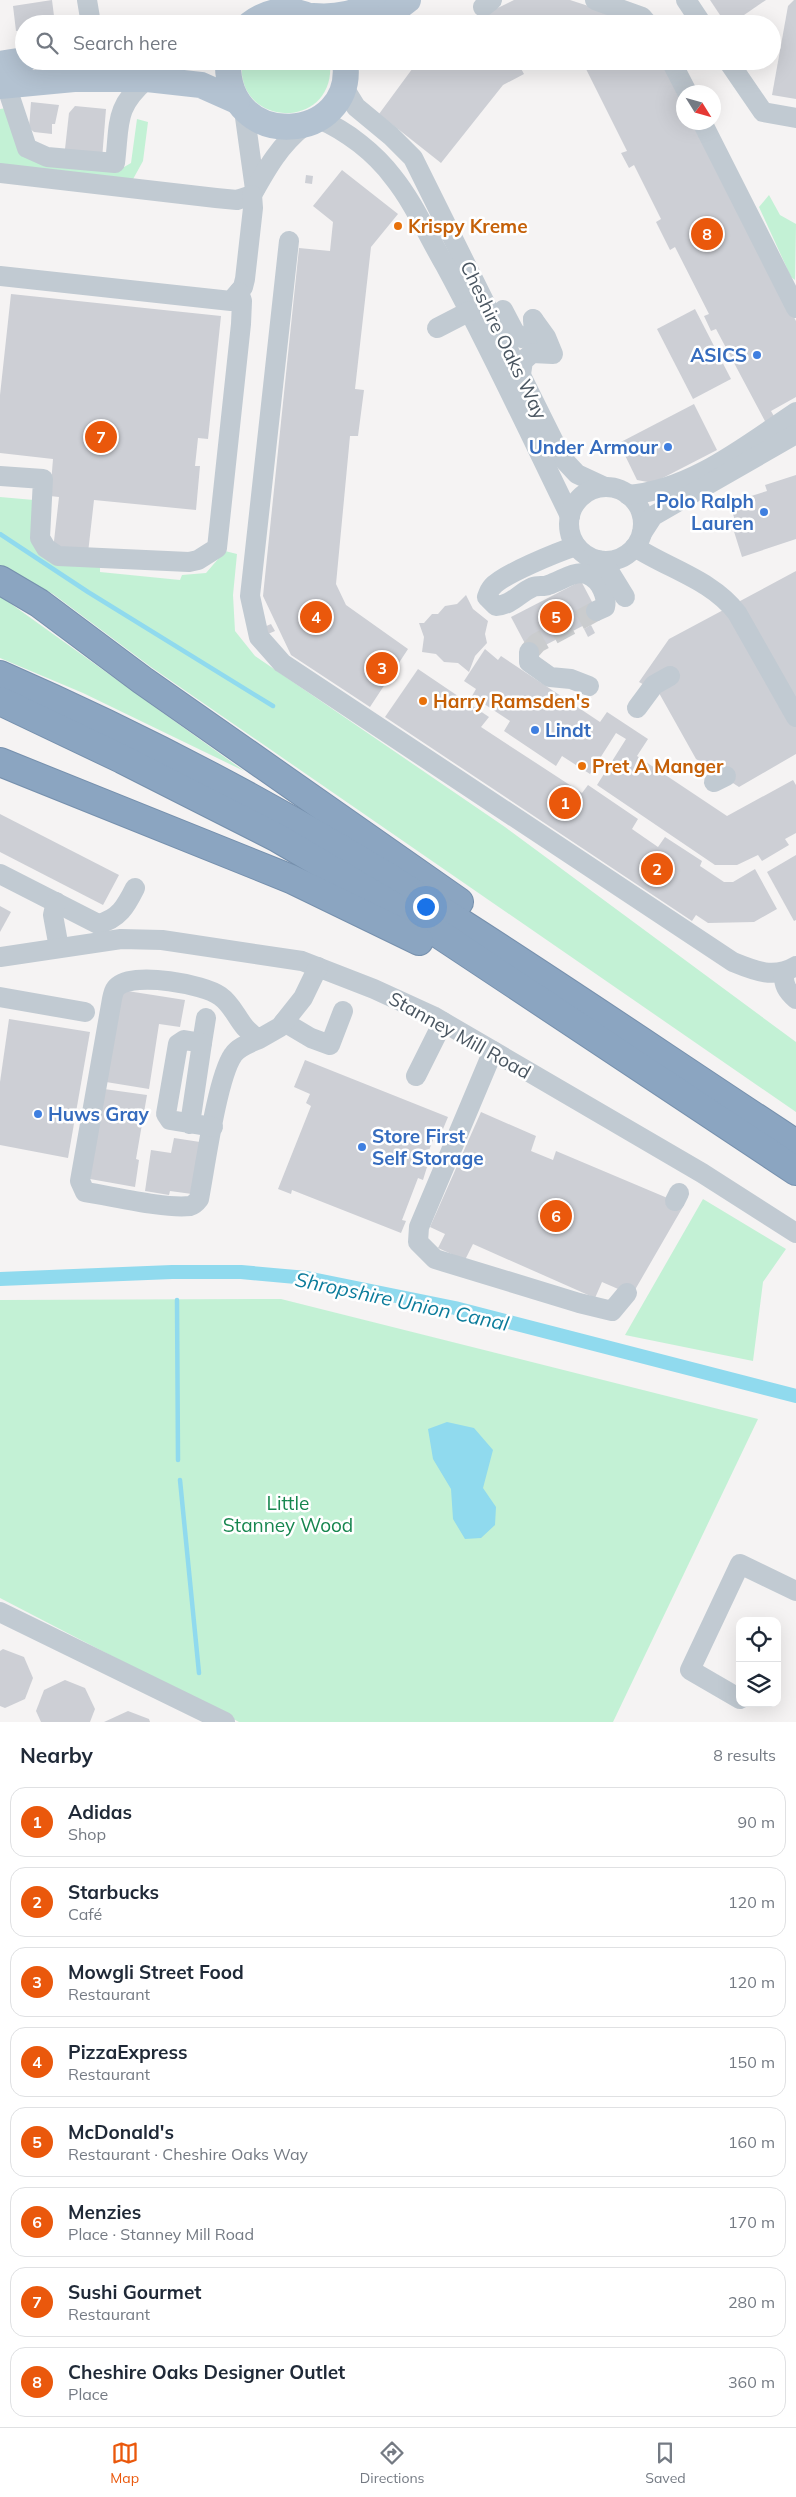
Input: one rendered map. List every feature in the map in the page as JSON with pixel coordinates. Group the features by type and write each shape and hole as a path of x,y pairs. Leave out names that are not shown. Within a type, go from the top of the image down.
{"highway":[{"path":"0,580 39,603 142,680 532,953 652,1049"},
{"path":"0,675 137,738 286,817 438,908 796,1144"},
{"path":"0,701 114,755 276,837 424,924 529,996 796,1171"},
{"path":"0,762 291,879 529,996"}],"main road":[{"path":"344,15 377,0"},
{"path":"389,15 408,0"},
{"path":"265,15 275,11 294,11 305,15"},
{"path":"18,70 74,79 147,79 201,85 240,106 268,125 283,128 312,122 337,100 344,70"},
{"path":"229,70 231,89 240,106"}],"street":[{"path":"87,0 90,15"},
{"path":"595,0 636,15"},
{"path":"686,0 696,15"},
{"path":"12,69 27,148 47,157 115,163 122,107 130,94 147,79"},
{"name":"Cheshire Oaks Way","path":"346,70 356,107 391,136 413,158 562,458 576,474 605,488"},
{"path":"676,70 683,85"},
{"path":"734,70 763,112 796,118"},
{"path":"0,276 224,301 231,300 239,292 245,278 254,192 240,106"},
{"path":"0,173 237,200 254,192 287,139 312,122"},
{"name":"Cheshire Oaks Way","path":"312,122 336,126 376,158 394,177 470,311 570,516"},
{"path":"706,130 796,308"},
{"path":"450,232 469,247 514,331 521,338 534,335 533,319 546,337 553,354 532,353 523,361 520,374"},
{"path":"289,241 250,596 259,637 282,663 733,962 756,972 790,969 786,987 796,999"},
{"path":"0,476 43,479 40,538 46,548 58,556 189,562 198,560 217,548 241,324 242,301 239,292"},
{"path":"437,328 470,311"},
{"path":"628,495 646,494 675,484 731,454 796,412"},
{"path":"598,560 615,560 626,555 654,516 796,434"},
{"path":"625,597 609,571 598,560 583,553 576,546 570,532 570,516 578,500 588,492 605,488 615,489 628,495 637,505 642,516 638,540"},
{"path":"638,540 669,567 711,587 726,599 737,613 796,717"},
{"path":"576,546 538,559 530,566 492,586 486,597 496,606 504,605 534,587 547,586 576,572 588,576 597,582 603,590 606,601 605,607 596,611"},
{"path":"529,652 529,662 550,677 571,679 589,686"},
{"path":"637,708 654,685 670,676"},
{"path":"0,874 98,924 112,920 124,909 135,888"},
{"path":"56,902 53,915 59,948"},
{"name":"Stanney Mill Road","path":"0,957 121,940 162,940 302,961 374,989 442,1022 702,1173 796,1233"},
{"path":"259,1039 244,1029 222,997 207,989 144,980 126,982 114,990 80,1181 85,1192 161,1204 191,1206 196,1204 199,1199 228,1062 234,1053 259,1039 280,1027 303,998 318,967"},
{"path":"0,997 85,1012"},
{"path":"284,1022 311,1038 330,1045 343,1011"},
{"path":"206,1018 202,1043 184,1040 178,1044 166,1114 170,1120 213,1127"},
{"path":"416,1076 442,1022"},
{"path":"493,1051 419,1227 418,1242 435,1259 579,1303 612,1311 627,1293"},
{"path":"736,1697 690,1670 740,1564 796,1591"},
{"path":"0,1612 225,1722"}],"green space":[{"path":"243,70 329,70 328,84 318,101 303,110 286,113 268,110 253,100 244,83"},
{"path":"7,108 24,156 119,170 131,163 137,119 148,122 143,161 132,181 0,168 0,109"},
{"path":"769,195 780,215 796,224 795,280 791,277 759,207"},
{"path":"0,497 34,500 31,542 100,564 100,572 180,580 182,575 206,573 225,551 237,554 233,595 235,631 255,656 505,827 796,1042 796,1112 151,667 53,594 0,565"},
{"path":"0,596 244,771 83,693 0,658"},
{"path":"703,1199 786,1249 763,1282 753,1361 625,1335"},
{"name":"Little Stanney Wood","path":"281,1299 758,1419 613,1722 239,1722 0,1598 0,1300"}],"water":[{"path":"447,1422 474,1428 493,1450 483,1488 496,1507 495,1525 481,1538 465,1539 453,1519 451,1489 433,1459 428,1429"}],"building":[{"path":"52,0 54,15 15,15 15,23 13,6"},
{"path":"514,0 570,0 616,15 483,15"},
{"path":"710,0 766,0 744,15 720,15"},
{"path":"796,0 796,99 772,95 776,70 781,70 781,45 788,6"},
{"path":"411,70 522,70 524,74 503,85 441,163 379,114"},
{"path":"586,70 667,70 676,88 676,130 697,130 796,321 796,397 771,411 775,418 766,423 716,329 711,331 704,316 709,314 675,247 670,250 656,222 661,219 634,165 629,168 621,153 627,151"},
{"path":"31,102 59,105 55,124 52,124 52,134 34,132 29,128"},
{"path":"75,106 106,109 102,159 65,149 69,113"},
{"path":"342,170 398,214 371,247 355,389 364,390 358,436 350,436 336,584 346,605 408,649 370,707 291,655 263,596 299,248 330,251 333,222 313,206"},
{"path":"306,175 313,176 312,184 305,183"},
{"path":"11,294 221,316 208,439 198,438 195,466 200,466 196,510 94,500 88,553 53,550 59,497 50,496 53,459 0,453 0,395"},
{"path":"695,309 731,379 693,399 657,329"},
{"name":"Under Armour","path":"694,404 717,450 653,483 637,480 619,443"},
{"name":"Polo Ralph Lauren","path":"796,475 796,539 742,557 731,522 735,520 729,503 767,491 765,485"},
{"path":"796,571 796,754 739,787 696,759 659,693 639,682 669,639"},
{"path":"581,581 600,617 530,653 511,617"},
{"path":"466,595 473,609 488,621 485,634 487,643 475,656 469,672 458,663 444,662 436,654 422,652 424,637 419,623 424,623 432,614 438,614 445,606 457,604"},
{"path":"271,624 275,631 268,634 264,627"},
{"path":"591,625 595,633 588,637 584,629"},
{"path":"485,649 498,660 501,656 600,722 607,712 648,739 637,756 727,816 793,780 796,785 796,833 785,839 789,845 762,861 758,855 737,865 715,865 597,785 626,739 616,733 590,774 562,756 556,766 504,731 510,721 472,696 476,689 464,681"},
{"path":"418,669 489,717 481,727 582,793 588,785 638,819 632,829 658,847 665,837 702,861 700,866 724,882 733,882 755,869 777,909 754,922 708,923 696,915 692,921 385,717"},
{"path":"0,814 119,875 103,905 0,852"},
{"path":"796,855 796,920 794,921 767,872"},
{"path":"0,906 11,912 0,932"},
{"path":"121,990 185,1000 180,1027 159,1024 149,1089 106,1082"},
{"name":"Huws Gray","path":"9,1019 90,1032 68,1158 0,1145 0,1082"},
{"name":"Store First Self Storage","path":"305,1060 448,1117 443,1129 438,1127 423,1166 427,1167 423,1180 418,1178 402,1220 406,1221 401,1233 292,1190 291,1194 278,1189 311,1106 306,1103 310,1094 294,1087"},
{"path":"104,1089 147,1095 136,1159 139,1160 135,1187 90,1179"},
{"path":"481,1112 536,1136 531,1151 553,1160 556,1151 684,1205 632,1295 602,1282 595,1298 473,1244 465,1260 438,1248 445,1234 430,1227"},
{"path":"174,1138 200,1142 192,1194 170,1191 169,1195 145,1191 151,1150 171,1153"},
{"path":"3,1649 24,1657 33,1678 25,1699 5,1708 0,1706 0,1651"},
{"path":"65,1680 85,1688 95,1709 90,1722 41,1722 36,1711 44,1690"},
{"path":"128,1711 149,1719 150,1722 104,1722"}],"waterway":[{"path":"0,534 88,592 273,706"},
{"name":"Shropshire Union Canal","path":"0,1279 172,1272 241,1272 307,1278 455,1308 796,1396"},
{"path":"177,1300 178,1460"},
{"path":"180,1480 199,1673"}],"tunnel":[{"path":"529,652 537,643 596,611"}],"place":[{"name":"Krispy Kreme","path":"398,226"},
{"name":"Cheshire Oaks Designer Outlet","path":"707,234"},
{"name":"ASICS","path":"757,355"},
{"name":"Sushi Gourmet","path":"101,437"},
{"name":"Under Armour","path":"668,447"},
{"name":"Polo Ralph Lauren","path":"764,512"},
{"name":"PizzaExpress","path":"316,617"},
{"name":"McDonald's","path":"556,617"},
{"name":"Mowgli Street Food","path":"382,668"},
{"name":"Harry Ramsden's","path":"423,701"},
{"name":"Lindt","path":"535,730"},
{"name":"Pret A Manger","path":"582,766"},
{"name":"Adidas","path":"565,803"},
{"name":"Starbucks","path":"657,869"},
{"name":"Huws Gray","path":"38,1114"},
{"name":"Store First Self Storage","path":"362,1147"},
{"name":"Menzies","path":"556,1216"}]}
